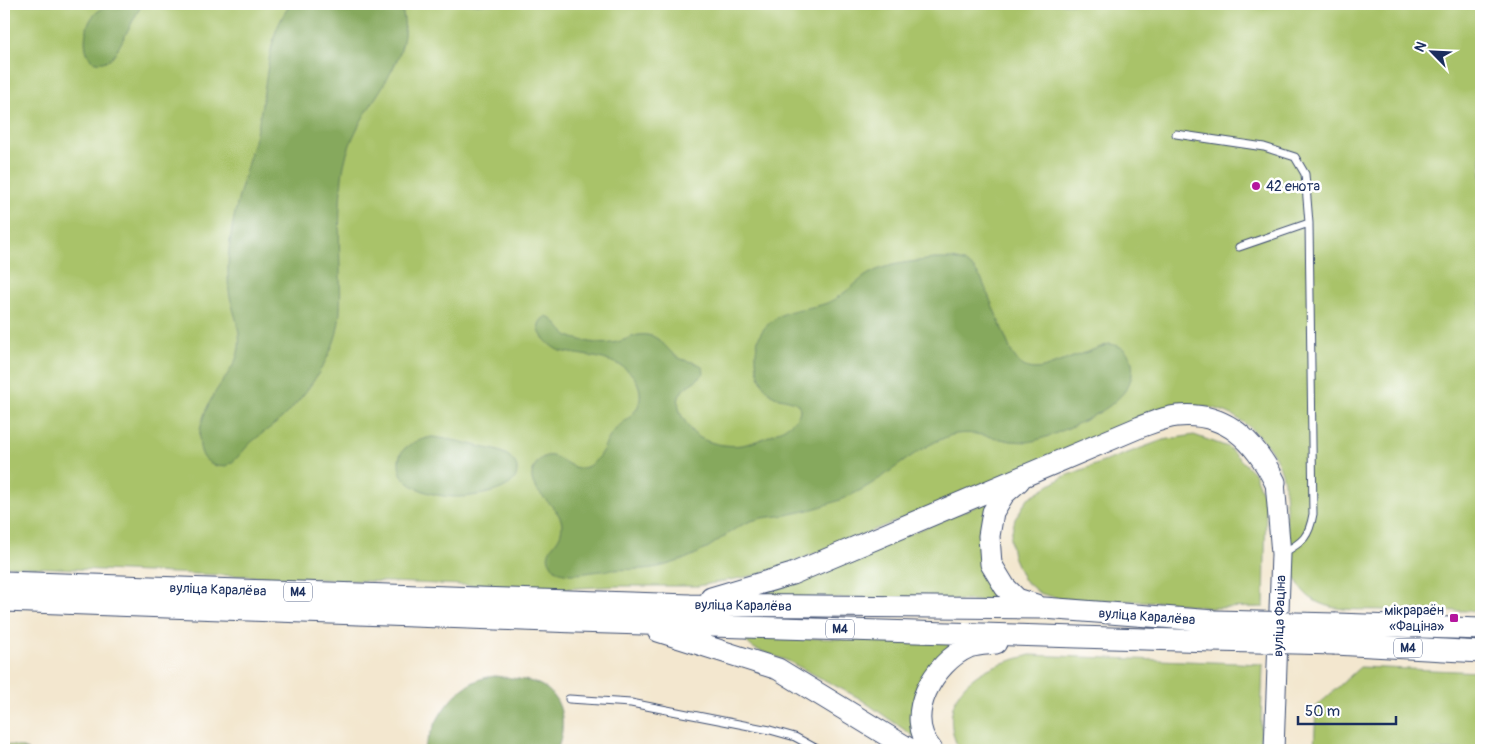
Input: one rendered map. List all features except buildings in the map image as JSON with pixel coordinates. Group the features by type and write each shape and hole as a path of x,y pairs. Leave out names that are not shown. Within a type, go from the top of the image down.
{"main road":[{"path":"690,605 792,574 1140,426 1175,416 1196,415 1215,419 1234,429 1258,452 1276,482"},
{"path":"1026,474 1004,494 993,512 989,536 991,564 1005,587 1017,599 1044,608"},
{"name":"вуліца Фаціна","path":"1274,750 1281,554 1276,482"},
{"name":"вуліца Каралёва","path":"4,582 690,605 1044,608 1214,631"},
{"name":"вуліца Каралёва","path":"4,601 1046,636 1214,631 1336,634 1481,629"},
{"path":"634,623 778,669 911,750"},
{"name":"вуліца Каралёва","path":"1336,634 1481,652"},
{"path":"932,750 927,745 921,726 921,708 927,686 951,658 970,646 1046,636"}],"lane":[{"path":"1176,134 1264,147 1295,157 1306,174 1309,223 1314,514 1311,527 1305,538 1281,554"},
{"path":"1239,247 1309,223"},
{"path":"569,699 631,703 770,730 795,737 819,750"}],"green space":[{"path":"4,4 1481,4 1481,611 1352,610 1326,606 1305,593 1295,578 1290,562 1284,486 1281,470 1272,451 1263,440 1240,420 1232,415 1208,407 1181,407 784,566 757,575 698,586 619,586 559,589 4,566"},
{"path":"109,4 142,4 114,56 104,62 96,62 87,53 85,36 87,27 95,14"},
{"path":"291,4 400,4 404,20 404,36 393,68 359,125 350,144 344,164 339,244 340,314 337,333 330,353 312,383 290,410 279,421 257,437 236,459 226,466 220,467 209,463 203,456 200,443 201,426 210,402 237,358 239,332 228,282 229,248 235,211 259,121 273,42 281,20"},
{"path":"935,259 953,259 964,262 974,269 982,280 1011,351 1021,364 1032,369 1043,368 1109,344 1118,346 1129,355 1133,369 1124,392 1107,408 1097,414 1059,432 1035,440 1027,442 1011,441 964,433 949,436 925,447 870,485 850,496 810,510 750,521 734,529 698,553 671,564 650,568 606,570 577,574 562,573 553,567 548,555 561,532 562,523 558,514 533,483 532,474 536,464 542,458 554,456 577,468 589,466 598,458 618,426 636,410 639,403 640,389 634,377 623,367 604,359 560,351 550,345 539,330 541,320 547,316 569,336 597,343 617,342 640,335 652,336 679,358 700,365 703,367 704,373 686,387 679,396 680,412 683,418 693,432 702,439 731,446 742,445 769,436 780,430 797,418 800,411 798,404 776,397 765,388 761,381 757,366 756,350 760,335 768,324 785,313 832,301 872,272 898,264"},
{"path":"1194,435 1228,447 1254,473 1266,503 1264,607 1209,608 1170,602 1060,599 1039,593 1023,579 1013,556 1010,539 1015,519 1028,498 1065,476 1163,440"},
{"path":"432,437 459,441 501,452 513,460 517,467 516,476 507,486 484,494 471,496 437,495 419,489 402,476 399,467 400,456 402,451 411,444"},
{"path":"992,500 998,591 988,601 755,597"},
{"path":"741,637 955,641 930,668 919,740 859,698 788,661 753,648"},
{"path":"1030,655 1263,664 1260,750 959,750 954,737 952,713 960,692 978,675 990,668"},
{"path":"1360,667 1481,672 1481,750 1314,750 1316,707"},
{"path":"495,676 533,682 551,693 560,707 562,716 562,733 557,750 423,750 443,710 457,693 478,680"},
{"path":"4,744 20,747 28,750 4,750"}],"place":[{"name":"42 енота","path":"1256,186"},
{"name":"мікрараён «Фаціна»","path":"1454,618"}]}
